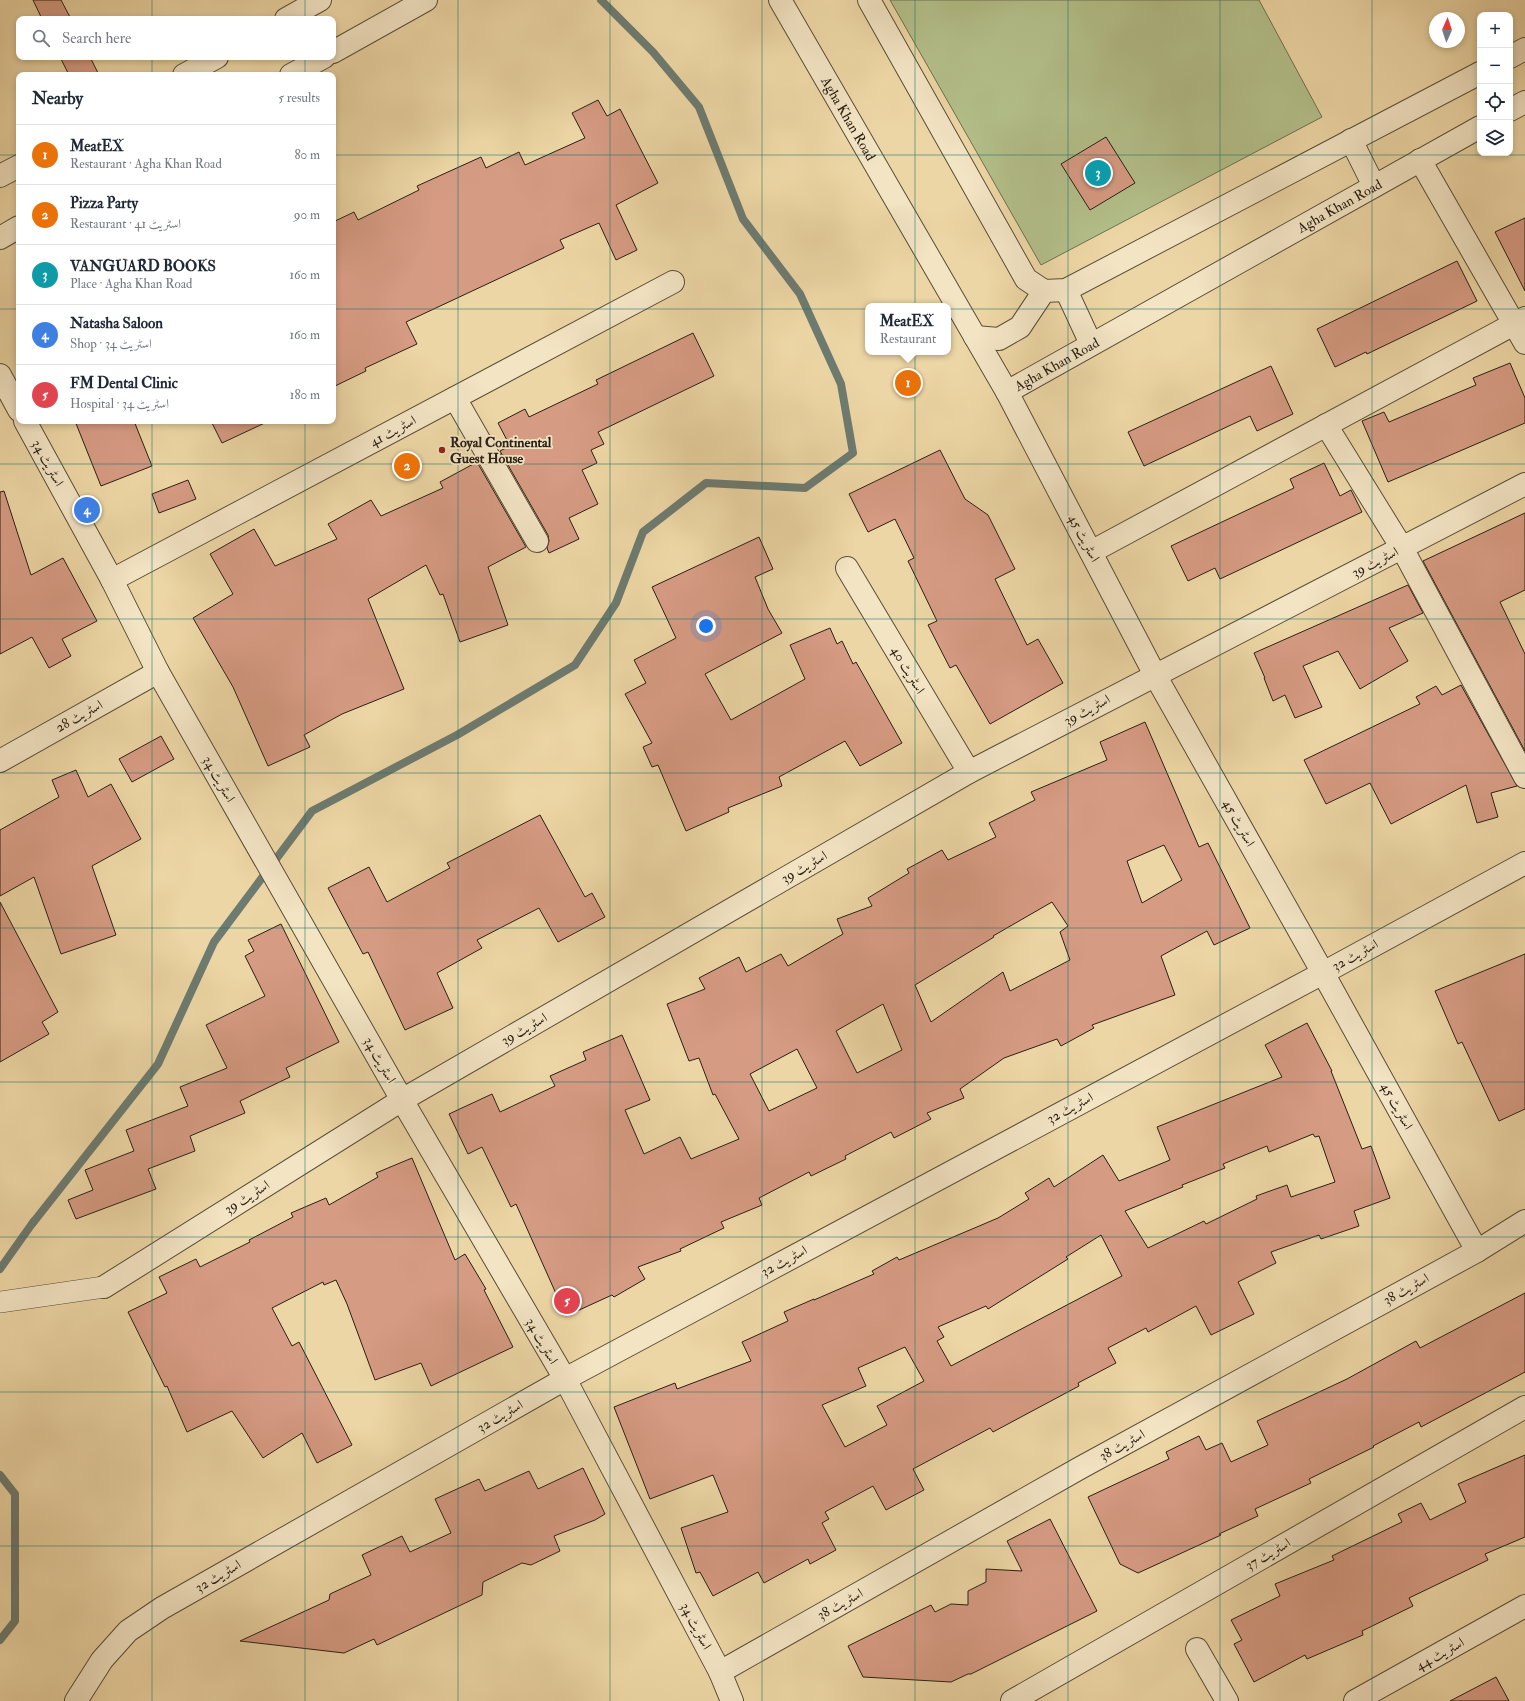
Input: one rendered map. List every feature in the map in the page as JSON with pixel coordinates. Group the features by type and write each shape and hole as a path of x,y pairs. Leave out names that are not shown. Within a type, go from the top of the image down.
{"street":[{"path":"291,16 320,0"},
{"path":"336,50 426,0"},
{"name":"Agha Khan Road","path":"780,0 1007,392 1477,129"},
{"path":"869,0 1026,279 1044,291 1066,290 1477,75"},
{"path":"1513,55 1525,49"},
{"path":"190,72 212,60"},
{"path":"296,72 318,60"},
{"path":"1513,108 1525,102"},
{"path":"1351,140 1374,186"},
{"path":"1420,160 1520,321 1525,343"},
{"path":"0,176 16,168"},
{"path":"0,238 16,229"},
{"name":"اسٹریٹ 41","path":"112,580 673,282"},
{"path":"1066,290 1091,344"},
{"path":"975,337 1000,339 1020,327 1044,291"},
{"path":"1091,552 1520,321"},
{"path":"0,375 16,404"},
{"name":"اسٹریٹ 45","path":"1007,392 1155,675 1323,973 1476,1250"},
{"path":"454,398 537,541"},
{"name":"اسٹریٹ 34","path":"27,424 112,580 158,672 402,1100 565,1379 720,1672 732,1701"},
{"path":"1326,425 1402,548 1525,777"},
{"name":"اسٹریٹ 39","path":"104,1287 402,1100 969,772 1525,484"},
{"name":"اسٹریٹ 40","path":"847,568 969,772"},
{"name":"اسٹریٹ 28","path":"0,761 158,672"},
{"name":"اسٹریٹ 32","path":"76,1701 102,1660 128,1631 162,1608 565,1379 1323,973 1525,863"},
{"name":"اسٹریٹ 38","path":"720,1672 1080,1468 1476,1250 1525,1221"},
{"path":"0,1302 104,1287"},
{"name":"اسٹریٹ 37","path":"1012,1701 1525,1407"},
{"name":"اسٹریٹ 44","path":"1355,1701 1525,1606"},
{"path":"1197,1649 1227,1701"}],"green space":[{"path":"890,0 1259,0 1322,117 1041,265"}],"building":[{"path":"33,0 61,0 69,16 41,16"},
{"path":"62,60 92,60 98,72 68,72"},
{"path":"598,100 607,116 620,109 658,183 616,205 637,250 616,260 599,223 560,240 564,248 406,322 417,344 365,368 366,371 336,386 336,221 354,212 358,220 419,190 417,186 481,157 486,168 519,152 525,165 585,138 572,113"},
{"path":"1106,137 1135,183 1090,210 1061,164"},
{"path":"1525,218 1525,291 1495,232"},
{"path":"1457,261 1477,301 1367,354 1366,352 1335,367 1317,329"},
{"path":"693,333 714,376 598,432 604,444 591,450 597,463 582,470 598,504 569,518 579,539 549,553 547,548 549,541 548,535 500,451 510,446 498,423 525,409 529,417 598,384 596,380"},
{"path":"1510,363 1525,398 1525,423 1388,482 1362,421 1384,412 1389,422 1476,385 1473,378"},
{"path":"1271,366 1293,414 1257,431 1250,416 1144,466 1128,432"},
{"path":"76,424 135,424 152,466 101,486"},
{"path":"212,424 263,424 222,443"},
{"path":"940,450 965,499 988,515 1015,569 995,579 1027,645 1038,639 1063,683 990,724 956,665 950,668 928,625 937,621 908,561 914,558 895,519 868,532 849,494"},
{"path":"477,462 526,547 488,567 508,625 460,642 443,594 440,595 426,565 368,599 404,689 342,714 304,735 310,747 268,766 233,687 193,618 233,594 210,554 254,529 275,566 337,539 328,524 371,500 381,516 443,488 440,482"},
{"path":"1324,463 1340,496 1351,490 1362,512 1220,579 1215,568 1188,581 1171,546 1294,488 1290,479"},
{"path":"188,480 196,499 159,513 152,494"},
{"path":"4,491 31,575 63,558 97,621 62,639 71,656 49,668 32,637 0,654 0,492"},
{"path":"1525,513 1525,590 1500,602 1525,654 1525,751 1423,561"},
{"path":"759,537 773,569 755,577 768,609 782,633 705,674 731,720 805,679 790,645 830,628 837,644 842,641 853,664 856,662 902,743 860,766 845,741 779,777 782,786 728,808 729,812 686,831 658,765 652,767 643,747 652,743 625,694 646,683 634,660 676,638 652,587"},
{"path":"1408,585 1423,613 1389,628 1408,661 1360,689 1338,651 1303,666 1322,707 1295,718 1285,695 1273,701 1254,653"},
{"path":"1461,685 1517,786 1491,793 1498,817 1477,823 1466,785 1391,824 1370,783 1326,804 1304,760 1420,704 1416,697 1436,686 1442,695"},
{"path":"1145,722 1199,847 1208,843 1250,928 1214,945 1207,931 1161,956 1175,995 1092,1025 1094,1028 1061,1046 1057,1039 1004,1058 960,1089 964,1098 927,1113 931,1119 894,1138 891,1132 845,1156 846,1159 811,1176 809,1172 759,1198 762,1205 721,1222 724,1228 680,1249 681,1251 638,1267 645,1279 614,1297 612,1295 566,1316 516,1204 511,1207 482,1147 468,1154 449,1114 492,1094 500,1112 555,1086 550,1076 586,1060 583,1052 622,1035 650,1100 625,1110 644,1154 680,1137 691,1159 739,1139 715,1094 713,1095 699,1058 689,1061 667,1004 705,989 699,978 739,957 746,972 781,954 788,966 843,934 837,919 872,906 868,898 909,873 907,869 942,850 948,860 996,837 989,823 1035,800 1031,792 1107,760 1100,742","holes":["1164,845 1182,880 1142,903 1127,861","1052,902 1068,926 1060,932 1070,960 1010,991 1003,972 931,1022 915,985 994,937 993,936","883,1004 902,1050 857,1073 836,1031","797,1049 817,1088 769,1111 750,1074"]},
{"path":"161,736 174,759 132,782 119,759"},
{"path":"76,770 88,797 111,784 141,839 92,866 116,935 61,954 34,877 0,896 0,830 59,797 52,780"},
{"path":"540,815 585,897 592,893 605,917 558,942 539,908 477,940 482,948 437,973 453,1008 405,1030 368,952 363,954 328,888 369,867 387,902 450,868 447,863"},
{"path":"0,902 58,1012 42,1022 49,1034 0,1062"},
{"path":"281,924 339,1042 286,1068 290,1077 240,1101 245,1113 190,1136 195,1151 148,1169 156,1189 76,1219 68,1200 93,1190 85,1170 134,1151 126,1130 188,1106 180,1087 227,1068 206,1025 265,996 245,956 254,951 248,940"},
{"path":"1525,954 1525,1109 1499,1121 1462,1042 1458,1044 1435,991"},
{"path":"1307,1023 1332,1071 1362,1149 1371,1146 1390,1198 1354,1211 1359,1226 1321,1239 1319,1235 1271,1252 1276,1263 1238,1282 1254,1314 1211,1335 1196,1306 1148,1332 1146,1328 1108,1348 1116,1363 1078,1383 1079,1386 993,1432 990,1428 913,1469 924,1490 886,1510 873,1486 825,1512 829,1519 822,1523 836,1550 810,1564 808,1559 764,1583 758,1572 713,1596 700,1572 696,1573 681,1528 728,1512 713,1475 650,1499 614,1407 675,1383 677,1389 751,1361 742,1342 788,1321 784,1312 874,1274 872,1271 897,1257 899,1260 998,1218 1029,1199 1025,1193 1049,1178 1054,1187 1103,1155 1119,1181 1170,1160 1157,1127 1282,1077 1265,1045","holes":["1313,1134 1315,1137 1319,1136 1335,1182 1291,1197 1287,1185 1256,1196 1257,1199 1206,1224 1204,1221 1148,1248 1125,1211 1183,1187 1182,1185 1225,1168 1223,1164 1267,1146 1269,1152","1101,1235 1122,1276 951,1366 937,1341 944,1337 938,1327 986,1306 988,1309 1068,1259 1066,1257","905,1347 924,1381 877,1406 887,1425 845,1447 822,1405 866,1386 858,1368"]},
{"path":"412,1158 455,1260 465,1254 486,1289 484,1290 513,1347 431,1386 421,1363 375,1380 347,1304 336,1280 324,1285 323,1282 272,1308 292,1346 299,1342 352,1445 317,1463 302,1433 263,1458 232,1411 187,1432 167,1386 165,1387 128,1312 167,1293 159,1277 196,1259 200,1267 250,1242 249,1240 293,1217 291,1213 326,1198 329,1205 378,1177 376,1173"},
{"path":"1525,1293 1525,1372 1421,1427 1419,1422 1373,1446 1374,1447 1309,1479 1311,1483 1255,1509 1258,1516 1219,1534 1221,1535 1138,1573 1120,1564 1088,1497 1169,1459 1166,1452 1199,1436 1206,1450 1222,1443 1231,1462 1268,1445 1257,1421 1347,1379 1416,1341 1420,1348"},
{"path":"1525,1455 1525,1537 1485,1554 1488,1560 1409,1598 1413,1606 1362,1631 1363,1635 1307,1659 1305,1655 1254,1682 1234,1644 1242,1640 1231,1620 1280,1596 1275,1584 1334,1560 1332,1556 1402,1522 1398,1514 1421,1503 1430,1520 1466,1502 1458,1484"},
{"path":"583,1468 605,1514 595,1520 554,1536 560,1551 531,1565 522,1563 483,1582 482,1595 377,1645 374,1639 344,1653 240,1641 329,1600 330,1594 371,1575 362,1555 402,1536 410,1552 451,1533 435,1499 479,1479 485,1491 529,1471 538,1489"},
{"path":"1050,1519 1097,1611 971,1674 951,1682 863,1677 848,1646 931,1605 935,1612 951,1604 968,1605 968,1591 986,1582 986,1569 1022,1571 1007,1541"},
{"path":"1496,1677 1509,1701 1450,1701"}],"waterway":[{"path":"32,1224 158,1064 214,942 312,811 457,735 575,665 616,603 643,532 706,483 805,488 853,453 841,384 800,294 743,219 699,107 653,52 601,0"},
{"path":"0,1269 34,1221"},
{"path":"0,1475 15,1494 15,1621 0,1640"}],"place":[{"name":"VANGUARD BOOKS","path":"1098,173"},
{"name":"MeatEX","path":"908,383"},
{"name":"Royal Continental Guest House","path":"442,450"},
{"name":"Pizza Party","path":"407,466"},
{"name":"Natasha Saloon","path":"87,510"},
{"name":"FM Dental Clinic","path":"567,1301"}]}
